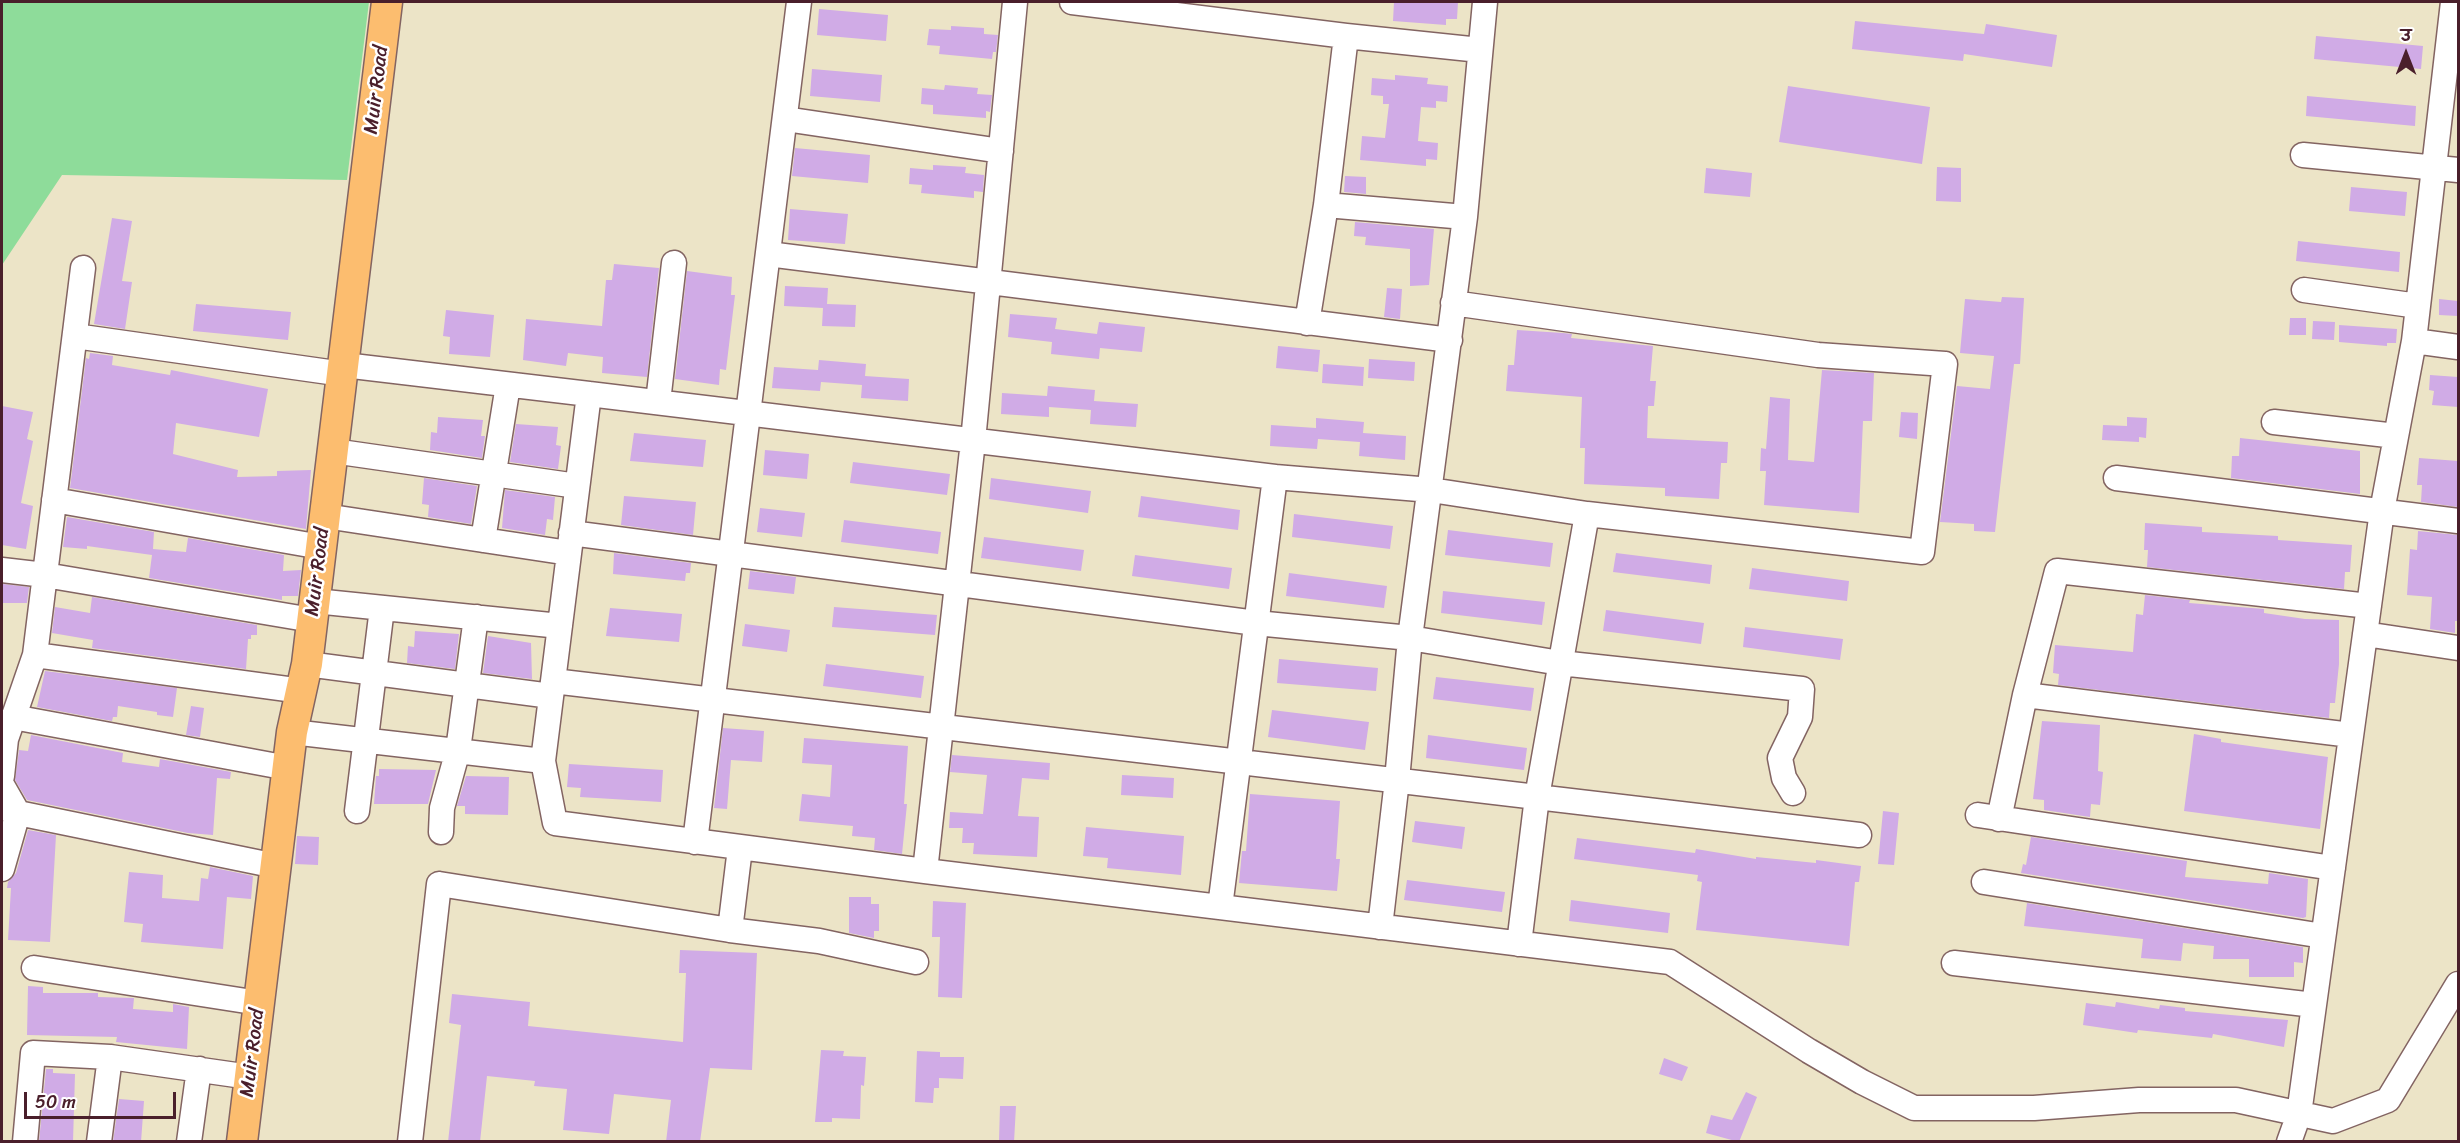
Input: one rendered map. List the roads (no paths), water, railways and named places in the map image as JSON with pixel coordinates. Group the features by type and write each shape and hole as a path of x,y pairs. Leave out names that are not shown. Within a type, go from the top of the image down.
{"main road":[{"name":"Muir Road","path":"242,1142 292,732 304,677 314,610 387,2"}],"street":[{"path":"695,842 799,2"},
{"path":"925,871 943,727 973,441 1015,2"},
{"path":"1072,2 1480,50"},
{"path":"1380,927 1410,638 1465,217 1485,2"},
{"path":"2289,1142 2299,1114 2382,511 2414,341 2453,2"},
{"path":"1307,323 1326,205 1346,36"},
{"path":"785,119 1001,151"},
{"path":"2303,155 2458,170"},
{"path":"1326,205 1465,217"},
{"path":"768,254 1450,340"},
{"path":"658,402 674,263"},
{"path":"2,777 6,739 35,656 83,268"},
{"path":"2304,291 2418,306"},
{"path":"75,336 343,369 658,402 1275,477 1431,490 1587,514 1922,552 1945,364 1818,355 1453,303"},
{"path":"2414,341 2458,347"},
{"path":"483,540 507,385"},
{"path":"589,394 543,761 555,823 740,848 1670,962 1809,1051 1862,1082 1914,1108 2034,1108 2139,1100 2236,1100 2333,1121 2388,1100 2458,984"},
{"path":"2274,422 2396,436"},
{"path":"333,451 577,486"},
{"path":"1220,907 1275,477"},
{"path":"2116,478 2458,521"},
{"path":"54,500 321,547"},
{"path":"1519,944 1537,797 1587,514"},
{"path":"325,516 483,540 570,543 731,554 1256,623 1410,638 1560,663 1802,689 1800,717 1780,758 1784,778 1793,793"},
{"path":"2,570 314,610 381,608 560,626"},
{"path":"2333,868 1989,817 2025,695 2057,572 2369,606"},
{"path":"357,811 381,608"},
{"path":"441,832 442,808 458,750 476,618"},
{"path":"2365,634 2458,648"},
{"path":"35,656 304,677 374,673 467,685 552,688 713,699 1859,835"},
{"path":"2025,695 2351,735"},
{"path":"13,717 288,768"},
{"path":"292,732 543,761"},
{"path":"2,785 10,810 2,868"},
{"path":"10,810 276,866"},
{"path":"730,930 740,848"},
{"path":"1984,882 2323,936"},
{"path":"410,1142 440,884 730,930 819,941 916,962"},
{"path":"1954,963 2314,1005"},
{"path":"34,968 259,1003"},
{"path":"25,1142 33,1053 110,1057 250,1077"},
{"path":"99,1142 110,1057"},
{"path":"189,1142 199,1069"}]}
